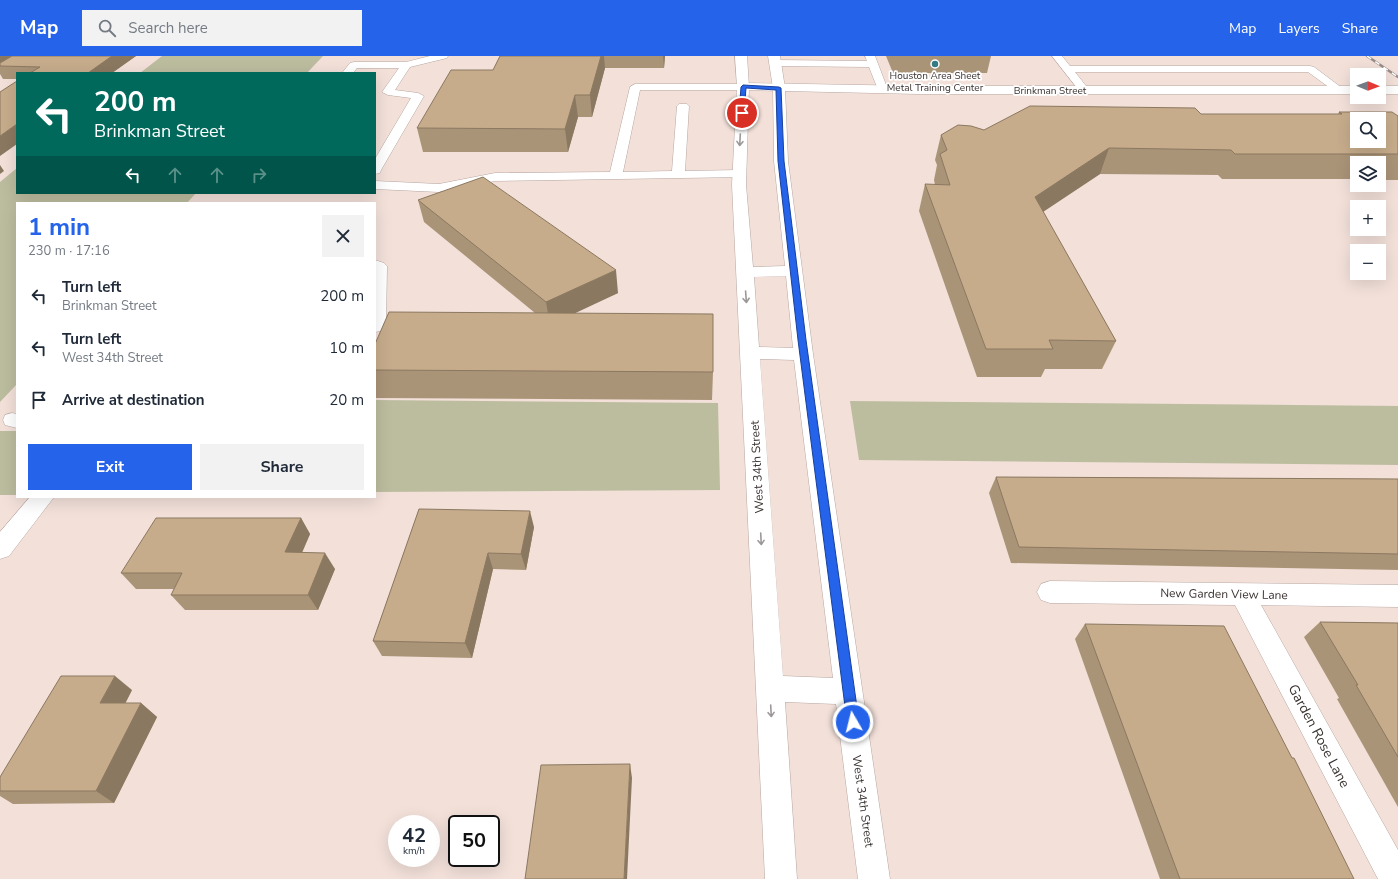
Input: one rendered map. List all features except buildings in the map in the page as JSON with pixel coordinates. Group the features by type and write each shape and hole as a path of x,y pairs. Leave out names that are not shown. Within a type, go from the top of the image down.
{"main road":[{"name":"West 34th Street","path":"741,56 743,87 739,174 781,879"},
{"name":"West 34th Street","path":"774,59 779,88 781,161 803,354 874,879"},
{"name":"Brinkman Street","path":"743,87 883,90 1085,91 1350,90"},
{"path":"1386,90 1398,90"},
{"path":"745,272 794,271"},
{"path":"750,353 803,354"},
{"path":"0,549 42,498"},
{"name":"New Garden View Lane","path":"1050,592 1398,596"},
{"name":"Garden Rose Lane","path":"1242,594 1396,879"},
{"path":"770,689 849,691"}],"lane":[{"path":"348,72 354,65 406,66 443,56"},
{"path":"1058,56 1085,91"},
{"path":"774,59 872,60 883,90"},
{"path":"376,168 418,96 388,92 406,66"},
{"path":"1068,69 1310,69 1341,90"},
{"path":"616,175 635,87 743,87"},
{"path":"678,175 683,106"},
{"path":"376,185 439,188 495,177 739,174"},
{"path":"376,264 379,266 378,323 376,326"}],"green space":[{"path":"162,56 323,56 308,72 141,72"},
{"path":"16,169 16,194 195,194 188,202 16,202 16,385 0,402 0,182"},
{"path":"376,400 718,403 720,490 376,492"},
{"path":"850,401 1398,406 1398,465 859,460"},
{"path":"0,431 16,431 16,495 0,495"}],"railway":[{"path":"1367,56 1398,77"}],"place":[{"name":"Houston Area Sheet Metal Training Center","path":"935,64"}],"route":[{"path":"742,113 743,87 779,88 781,161 802,340 853,722"}]}
